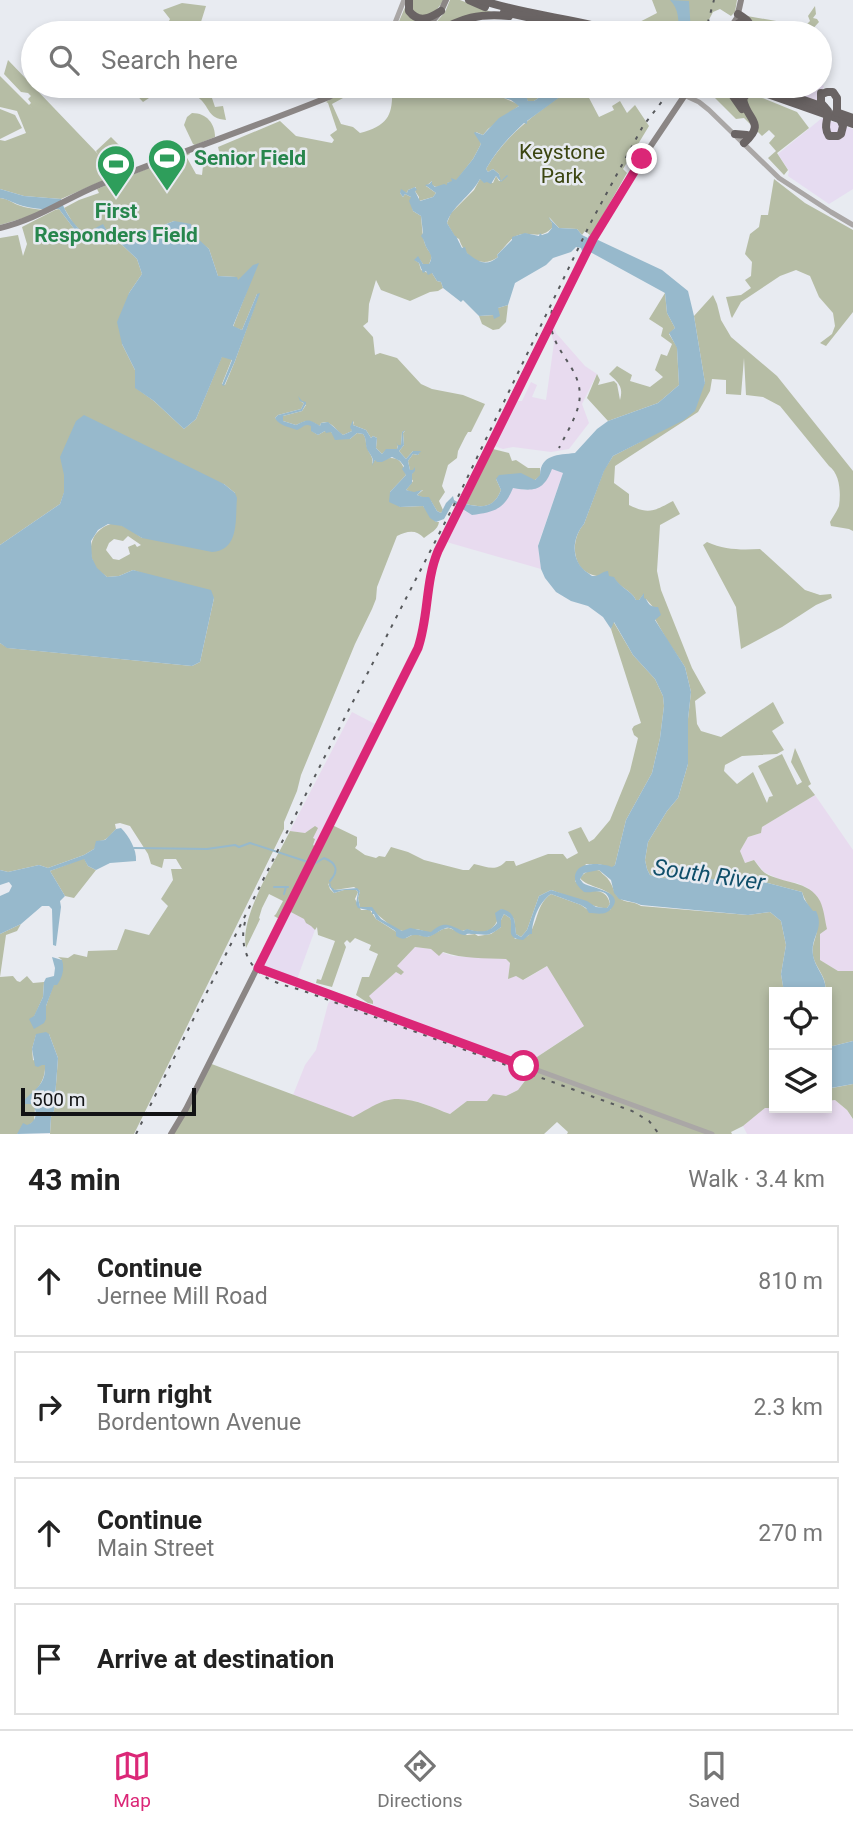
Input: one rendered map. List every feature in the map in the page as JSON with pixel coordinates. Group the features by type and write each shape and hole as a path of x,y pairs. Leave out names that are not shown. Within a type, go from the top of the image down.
{"highway":[{"path":"406,0 409,12 416,18 426,19 441,11"},
{"path":"468,0 486,7 567,21"},
{"path":"481,0 551,21"},
{"path":"500,0 513,6 518,13"},
{"path":"459,21 477,15 518,13"},
{"path":"738,16 746,21"},
{"path":"821,98 827,112 825,129 829,136 841,134 843,126 837,98 832,92"},
{"path":"734,98 751,122 751,129 745,140"},
{"path":"744,98 744,105 755,124 755,131 745,140"},
{"path":"787,98 839,116 853,118"},
{"path":"794,98 809,102 827,112"},
{"path":"809,102 818,98"},
{"path":"839,116 853,124"}],"main road":[{"path":"432,21 446,0"},
{"path":"735,21 741,0"},
{"path":"0,228 19,223 97,186 327,98"},
{"path":"171,1134 258,968 418,648 425,622 432,567 460,505 593,239 682,98"}],"street":[{"path":"396,21 406,0"},
{"path":"694,99 745,140 779,178 853,225"},
{"path":"258,968 712,1134"}],"shaded area":[{"path":"822,118 853,129 853,189 829,204 788,176 789,171 778,154"},
{"path":"554,326 556,333 585,366 597,374 582,404 589,423 569,449 551,452 494,446 517,401 522,401 531,382 537,385 532,397 546,400 554,343 551,333"},
{"path":"551,468 563,473 538,545 541,569 443,541 459,508 473,515 513,488 527,490"},
{"path":"352,712 379,726 318,848 313,845 317,828 305,833 290,831"},
{"path":"815,795 853,850 853,971 838,971 820,960 820,901 808,888 764,872 754,860 745,863 740,851 748,837 761,833 762,827"},
{"path":"289,906 316,927 296,982 258,968"},
{"path":"415,947 453,956 506,959 510,963 508,978 516,976 524,980 547,966 585,1025 537,1057 534,1069 518,1090 487,1101 467,1101 450,1114 416,1101 384,1101 353,1118 293,1095 305,1065 316,1050 328,1004 333,996 371,1009 373,1001 368,996 396,972 401,975 397,966"},
{"path":"832,1100 847,1110 853,1120 853,1134 747,1134 743,1126 765,1108 769,1108 769,1113 832,1113"}],"green space":[{"path":"410,0 444,0 435,12 428,16 412,14"},
{"path":"450,0 460,0 494,13 470,21 437,21"},
{"path":"652,0 737,0 735,12 731,16 720,9 713,12 708,21 642,21 657,13"},
{"path":"182,3 206,6 201,21 169,21 163,10"},
{"path":"406,5 410,15 432,18 429,21 399,21"},
{"path":"815,6 816,14 813,18 818,21 810,21 808,16"},
{"path":"747,16 776,21 748,21"},
{"path":"8,60 21,74 21,92 4,74"},
{"path":"0,76 29,105 29,98 44,98 98,154 96,151 111,137 134,160 119,157 112,159 110,165 105,166 113,176 61,199 24,196 0,189 0,140 5,141 26,133 17,111 0,107"},
{"path":"212,98 215,107 223,106 226,120 212,115 200,99"},
{"path":"332,98 343,98 332,104 341,124 353,127 360,133 384,122 390,111 392,98 504,98 520,105 483,135 476,132 481,144 456,181 436,187 432,185 432,181 426,186 436,193 433,197 419,201 416,187 407,193 400,193 403,197 405,194 411,197 413,211 421,216 424,241 431,255 429,264 423,264 417,258 415,260 421,270 432,273 437,281 441,282 443,288 410,301 381,290 376,280 369,304 368,322 363,326 373,337 375,355 380,353 397,358 421,384 432,389 463,395 485,404 471,432 465,437 457,458 448,465 442,486 445,492 439,501 443,510 441,513 431,501 417,495 423,490 414,493 406,490 413,481 413,470 410,470 408,461 413,454 418,455 420,451 413,451 406,459 399,451 404,445 405,431 402,432 401,445 398,445 397,449 386,450 382,454 376,448 377,438 371,438 366,430 353,425 354,421 351,426 352,431 343,435 328,422 321,423 320,426 308,421 296,425 283,421 283,416 302,411 306,405 304,404 301,409 275,418 293,427 311,425 312,431 318,435 325,431 331,432 337,439 350,439 357,433 363,434 372,464 375,460 391,458 402,463 406,475 390,492 400,507 423,506 436,522 439,522 438,525 424,538 411,532 397,536 377,587 372,609 301,775 284,822 284,829 134,1134 50,1134 58,1058 49,1034 36,1035 32,1049 33,1060 45,1065 41,1082 24,1104 32,1104 35,1108 34,1121 17,1134 0,1134 0,977 13,976 20,982 27,976 33,983 44,982 43,997 34,1017 45,1016 62,960 58,957 68,958 74,954 87,957 88,951 117,950 125,929 149,935 168,906 161,899 173,880 171,869 182,869 176,859 164,859 162,868 151,864 148,854 130,826 120,823 115,824 116,829 109,836 84,855 48,868 39,865 8,872 0,870 0,643 8,648 192,666 200,662 214,598 133,570 119,576 107,577 98,570 92,560 92,543 97,533 105,526 113,524 124,526 142,538 235,493 224,484 64,475 64,493 60,504 0,545 0,238 18,235 23,256 27,244 22,227 59,209 78,234 87,237 101,228 106,233 113,232 119,242 137,259 142,274 129,293 122,344 135,370 136,388 184,429 196,419 222,356 232,359 222,384 225,385 259,294 242,330 233,327 248,288 237,281 236,277 218,276 209,249 174,221 151,230 137,230 119,237 116,229 107,231 103,225 84,234 64,208 99,193 97,189 189,152 186,156 196,174 202,175 203,166 211,164 220,155 218,147 280,121 296,136 332,143 334,140 330,135 337,130 326,102","holes":["128,536 141,545 137,547 135,544 128,547 130,554 119,560 113,559 106,550 114,539 123,541"]},
{"name":"Keystone Park","path":"558,98 589,98 599,117 614,110 612,106 620,101 627,113 635,105 649,126 623,169 627,173 591,236 585,231 582,235 577,229 559,228 549,217 552,228 547,232 519,235 512,239 498,257 486,262 475,260 465,252 447,223 451,213 474,190 480,179 493,183 496,176 502,181 493,169 488,172 486,169 494,156 514,133"},
{"path":"715,98 762,98 797,112 809,128 777,153 788,170 784,175 768,158 776,151 769,143 775,136 769,130 762,136 744,118 736,119"},
{"path":"0,109 15,115 22,128 0,139"},
{"path":"192,113 209,120 215,137 193,144 184,125"},
{"path":"774,179 805,203 853,230 853,312 826,346 820,343 832,334 835,326 833,313 819,297 810,276 796,270 780,276 741,302 732,318 731,316 726,297 741,295 751,288 745,280 751,276 752,262 745,254 750,234 759,227 761,215 768,215"},
{"path":"0,198 24,207 44,210 0,225"},
{"path":"665,293 667,313 675,328 669,334 677,347 679,385 658,403 608,421 587,398 597,374 600,380 598,385 614,381 617,384 620,400 619,385 609,374 617,366 632,375 630,381 650,387 663,377 655,370 661,354 667,356 672,344 661,336 663,328 649,319"},
{"path":"713,295 721,320 731,337 777,376 853,471 853,531 831,526 830,522 839,506 840,495 838,479 833,469 780,406 763,397 746,395 744,358 741,395 726,394 726,380 712,379 710,391 698,412 615,466 614,483 629,494 629,505 651,510 673,501 680,514 660,525 657,571 661,590 692,668 706,693 695,701 697,724 701,731 721,737 773,702 784,723 772,731 784,750 777,754 742,756 725,765 724,771 737,784 753,772 767,803 769,797 773,796 758,766 782,754 797,785 802,782 791,762 795,748 811,784 808,786 815,795 762,827 761,833 748,837 740,851 745,863 754,860 765,873 809,889 820,901 827,929 820,934 820,960 838,971 853,971 853,1041 833,1046 832,987 825,987 814,961 816,923 802,892 747,880 659,878 650,875 645,860 648,842 678,798 688,764 691,692 685,667 655,619 653,607 643,595 636,600 614,578 590,574 579,565 576,558 577,537 604,470 613,456 640,442 705,383 694,316"},
{"path":"508,305 506,322 499,329 493,330 482,324 479,316 495,317 498,308"},
{"path":"493,449 509,453 512,461 516,460 528,468 540,468 540,476 535,480 496,479 501,490 492,503 483,506 466,504"},
{"path":"707,542 733,549 760,549 805,590 820,595 831,594 832,598 741,649 736,607 703,545"},
{"path":"613,621 633,655 655,679 663,696 664,706 652,773 626,820 615,865 612,868 586,864 575,881 585,889 608,897 610,904 607,908 551,890 539,896 527,930 521,937 516,934 514,919 501,909 495,925 484,932 446,927 431,933 416,929 397,929 370,910 376,919 406,938 414,934 428,937 449,928 467,935 491,934 501,927 504,914 512,922 511,930 515,939 528,936 542,903 551,894 588,910 610,910 613,903 609,893 580,878 594,870 607,878 619,898 641,906 748,915 770,912 781,921 786,945 781,974 783,987 769,987 769,1108 765,1108 731,1132 732,1134 567,1134 557,1122 544,1134 171,1134 209,1063 353,1117 392,1099 417,1102 450,1114 467,1101 487,1101 493,1094 506,1096 518,1090 534,1069 537,1057 584,1026 547,966 523,980 516,976 508,979 510,963 506,959 466,957 443,952 439,956 431,949 415,947 397,966 404,972 401,975 396,972 369,996 373,1004 368,1003 356,995 362,977 369,977 378,954 369,950 371,945 355,938 350,943 347,940 332,987 316,983 317,979 321,980 335,941 318,935 317,927 315,930 304,919 287,910 281,920 274,916 283,901 269,894 246,948 245,935 253,905 290,831 305,833 315,826 318,828 313,845 318,848 330,824 357,837 355,848 365,855 385,857 391,847 424,860 463,870 469,870 474,864 495,868 506,861 514,861 516,866 548,854 563,854 567,859 578,853 568,832 581,827 589,842 610,820 630,771 638,738 632,729 641,723 611,629","holes":["328,883 335,890 354,887 360,891 360,907 370,910 361,910 355,899 358,892 356,890 334,893"]},
{"path":"84,858 88,866 96,870 74,898 65,896 50,871"},
{"path":"21,924 17,931 6,935 0,977 0,934"},
{"path":"853,1084 853,1119 847,1110 832,1100 832,1088"}],"water":[{"path":"670,0 689,1 690,21 678,21"},
{"path":"504,98 527,98 528,101 559,98 527,121 527,124 524,123 508,139 486,169 488,172 493,169 499,174 501,181 508,176 501,182 496,176 491,184 480,179 449,217 447,223 462,248 465,247 467,253 475,259 486,263 498,257 512,237 525,233 539,236 540,233 548,233 552,223 548,217 559,228 577,229 588,238 589,235 595,241 598,240 662,270 688,291 705,383 695,411 684,420 613,456 604,471 575,543 578,563 591,575 597,576 608,571 609,576 614,577 636,600 644,593 649,604 658,607 661,615 655,620 685,667 691,692 688,764 678,798 648,842 645,860 647,869 650,875 660,878 747,880 802,892 818,917 813,955 825,987 783,987 781,974 786,945 781,921 770,912 748,915 641,905 619,899 614,893 611,880 599,870 584,873 580,879 587,885 611,894 615,903 609,911 589,913 581,905 551,894 537,912 532,934 523,940 512,935 510,918 504,914 501,927 489,934 464,935 448,928 427,937 413,935 400,938 394,930 376,919 372,911 358,908 356,890 334,893 329,886 330,881 335,890 357,888 360,891 360,907 372,907 381,919 402,931 410,928 431,932 446,925 463,931 487,931 497,923 495,913 501,909 512,915 516,934 521,937 527,930 539,896 551,890 587,901 596,907 607,908 610,904 607,894 584,892 576,883 576,873 589,864 612,867 615,865 626,820 652,773 664,706 663,696 655,679 633,655 614,622 611,629 603,617 588,606 571,601 556,592 541,569 538,546 563,473 552,469 546,481 538,488 513,488 502,505 486,513 472,515 453,503 444,519 436,522 430,518 423,506 400,507 389,502 390,492 406,475 402,469 404,466 392,457 382,462 375,460 372,466 373,459 363,434 357,433 350,439 335,440 331,432 325,431 318,435 307,425 297,430 282,425 275,418 301,409 304,403 298,396 306,402 302,411 283,416 283,421 296,425 310,421 320,426 321,423 328,422 343,435 352,431 350,427 353,420 353,425 366,430 371,438 377,438 376,448 382,454 386,449 397,449 396,442 401,445 402,432 405,430 404,445 399,451 406,459 413,451 421,451 418,455 413,454 408,461 410,470 415,467 415,471 412,474 412,483 406,490 422,490 417,495 429,497 441,513 453,496 454,500 464,506 491,503 501,490 496,479 499,475 521,473 535,480 547,459 575,453 608,421 658,403 679,385 677,348 669,333 675,328 667,313 665,293 592,253 576,247 571,252 553,258 515,283 508,305 498,308 500,316 494,319 493,315 479,316 463,300 461,302 443,288 432,273 423,273 419,263 414,260 418,256 423,264 429,264 431,256 421,236 421,216 413,211 409,201 411,197 405,194 403,197 401,189 407,193 415,187 420,201 433,197 436,193 425,185 432,181 435,187 447,185 452,181 451,178 456,180 481,144 474,133 483,135 499,118 519,106"},
{"path":"0,189 24,196 61,199 70,218 84,234 103,224 107,231 116,229 119,237 137,230 151,230 174,221 191,224 196,237 209,249 218,276 237,277 238,280 253,265 259,263 233,326 242,330 257,294 260,293 224,386 222,385 232,360 222,357 196,419 184,429 154,401 135,388 135,370 122,344 117,322 129,293 142,274 137,259 119,242 113,232 106,233 101,228 87,237 78,234 59,209 20,205 0,198"},
{"path":"84,415 224,484 235,493 236,524 232,540 221,550 212,552 142,538 122,526 108,524 98,530 91,541 92,558 97,568 107,577 119,576 133,570 211,590 214,598 200,662 192,666 7,648 0,643 0,545 60,504 64,492 64,475 60,457 76,421"},
{"path":"121,828 132,843 136,861 110,863 96,870 88,866 84,859 50,871 65,896 60,901 56,946 53,945 52,909 49,906 42,906 21,924 0,934 0,896 9,892 12,886 9,882 0,885 0,870 8,872 39,865 48,868 84,855 94,849 96,841 105,840 116,829"},
{"path":"52,957 62,960 62,973 46,1006 44,1023 34,1029 29,1019 34,1016 43,997 46,978 54,976"},
{"path":"46,1032 58,1058 50,1133 17,1134 23,1123 30,1124 36,1116 32,1104 22,1103 43,1078 45,1065 35,1066 32,1049 36,1034"},
{"path":"853,1041 853,1084 832,1088 833,1046"}],"waterway":[{"path":"134,848 207,849 235,845 239,847 250,843 314,864 324,858 332,862 335,868 335,874 330,881"},
{"path":"274,887 288,887"},
{"path":"284,894 286,887"}],"railway":[{"path":"708,21 714,0"},
{"path":"136,1134 456,501 590,224 643,126 665,98"},
{"path":"552,310 553,336 571,367 579,390 576,414 559,448"},
{"path":"245,922 243,939 247,955 256,969 269,979 632,1111 649,1121 659,1134"}],"place":[{"name":"Senior Field","path":"167,192"},
{"name":"First Responders Field","path":"116,198"}],"route":[{"path":"524,1066 258,968 418,648 425,622 430,574 435,557 593,239 642,159"}],"water label":[{"name":"South River","path":"709,875"}]}
